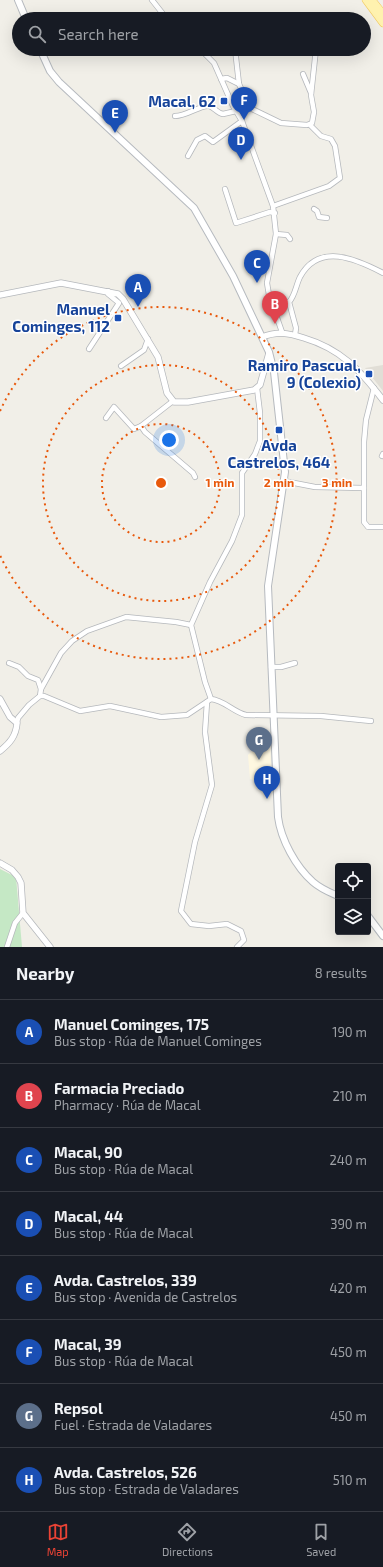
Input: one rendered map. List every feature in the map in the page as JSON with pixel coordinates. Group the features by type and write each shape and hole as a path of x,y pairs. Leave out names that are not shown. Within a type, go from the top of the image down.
{"main road":[{"path":"18,0 23,12"},
{"path":"366,0 383,24"},
{"path":"372,0 383,14"},
{"path":"43,56 50,71 59,82 194,208 230,270 269,352 278,408 284,481 268,586 277,807 281,833 289,849 312,881 320,888 335,895"},
{"path":"371,920 383,936"}],"street":[{"path":"152,0 161,12"},
{"path":"207,56 214,63 242,121 275,212 276,234 267,283 282,332"},
{"path":"236,56 239,84 246,102 253,110 266,114 281,123 310,125 321,136 331,139 335,146 340,178 329,186 273,206"},
{"path":"311,95 315,56"},
{"path":"303,74 311,95 314,112 310,125"},
{"path":"221,79 227,78 239,84"},
{"path":"175,116 185,115 203,106 212,107 221,114 236,111"},
{"path":"188,156 196,140 205,136 213,142 242,121"},
{"path":"225,189 236,223 255,216 275,212"},
{"path":"314,209 317,211 319,217 327,218"},
{"path":"276,234 287,235 290,239"},
{"path":"295,335 296,328 288,302 300,277 314,261 322,256 336,256 360,262 383,273"},
{"path":"0,295 55,283 108,291 118,294 123,298 159,360 167,393 173,401 179,403 188,402 257,388"},
{"path":"89,349 119,302 108,294 108,291"},
{"path":"272,302 288,302"},
{"path":"262,337 282,332 320,343 335,350 354,366 383,400"},
{"path":"121,366 144,350 148,339"},
{"path":"237,947 244,940 241,931 227,924 209,926 191,924 181,911 195,842 212,785 205,732 209,700 191,625 210,582 232,541 242,515 242,473 255,454 260,441 260,413 257,388 269,352"},
{"path":"374,388 366,420 364,524 368,527 383,527"},
{"path":"106,418 114,407 134,429 141,426 173,401"},
{"path":"141,426 145,432 193,473 195,477"},
{"path":"284,481 315,487 364,488"},
{"path":"0,751 13,738 16,731 18,718 29,705 40,696 41,689 61,653 72,641 87,631 126,616 191,625"},
{"path":"9,663 19,667 28,676 38,680 41,689"},
{"path":"271,667 281,667 295,663"},
{"path":"40,696 44,696 80,711 110,706 160,717 187,715 209,700 216,699 241,714 254,716 321,716 371,721"},
{"path":"0,699 10,717 17,723"},
{"path":"0,863 12,870 21,883 23,913 50,947"},
{"path":"7,947 15,924 23,913"}],"shaded area":[{"path":"383,365 383,391 365,368"},
{"path":"270,733 271,773 263,779 262,783 250,779 248,755 256,747 258,734"}],"green space":[{"path":"0,869 16,877 22,947 0,947"}],"place":[{"name":"Macal, 62","path":"224,101"},
{"name":"Macal, 39","path":"244,120"},
{"name":"Avda. Castrelos, 339","path":"115,133"},
{"name":"Macal, 44","path":"241,160"},
{"name":"Macal, 90","path":"257,283"},
{"name":"Manuel Cominges, 175","path":"138,307"},
{"name":"Manuel Cominges, 112","path":"118,318"},
{"name":"Farmacia Preciado","path":"275,324"},
{"name":"Ramiro Pascual, 9 (Colexio)","path":"369,374"},
{"name":"Avda Castrelos, 464","path":"279,430"},
{"name":"Repsol","path":"259,760"},
{"name":"Avda. Castrelos, 526","path":"267,799"}]}
